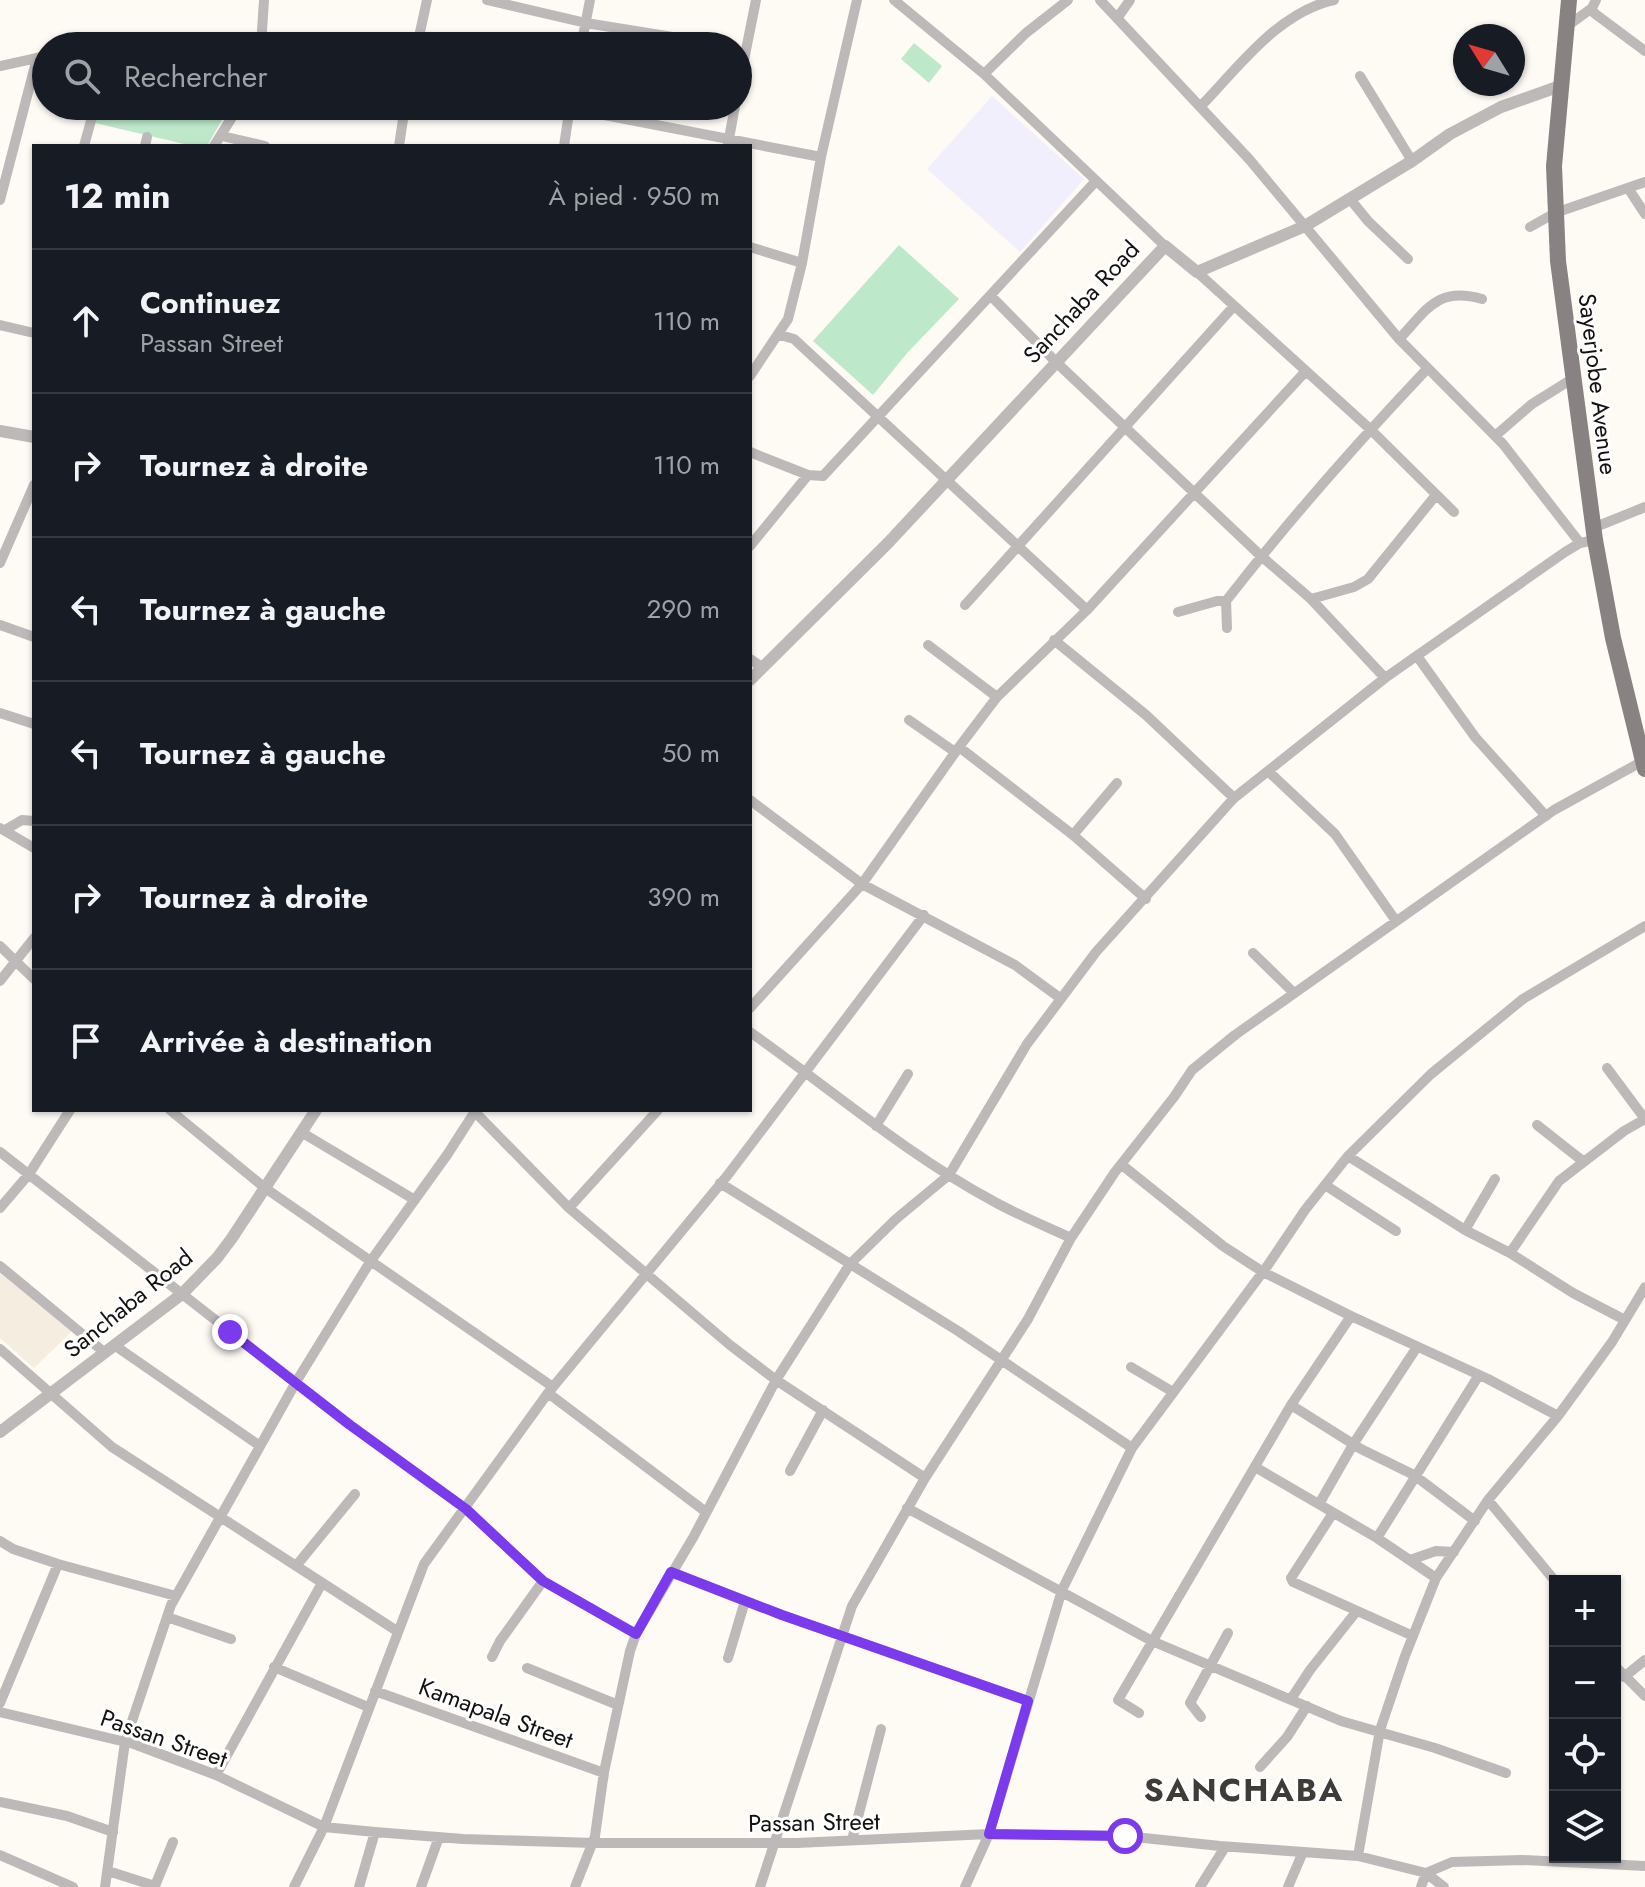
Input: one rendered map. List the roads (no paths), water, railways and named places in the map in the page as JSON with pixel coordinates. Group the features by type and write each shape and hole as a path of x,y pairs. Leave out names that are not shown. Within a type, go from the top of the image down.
{"main road":[{"name":"Sayerjobe Avenue","path":"1569,0 1554,166 1555,213 1590,537 1641,740 1644,765"}],"street":[{"path":"262,32 264,0"},
{"path":"420,32 427,0"},
{"path":"487,0 586,23 642,32"},
{"path":"584,32 590,0"},
{"path":"747,32 756,0"},
{"path":"752,373 788,319 857,0"},
{"path":"894,0 984,74 1165,246"},
{"path":"984,74 1026,33 1068,0"},
{"path":"1100,0 1249,159 1399,339 1590,537"},
{"path":"1118,17 1130,0"},
{"path":"1200,107 1278,28 1320,3 1334,0"},
{"path":"1566,27 1594,4"},
{"path":"1594,4 1594,13 1645,51"},
{"path":"0,66 32,59"},
{"path":"1360,76 1412,161"},
{"path":"1454,512 1370,429 1197,272 1305,226 1412,161 1450,134 1501,107 1560,86"},
{"path":"0,200 32,91"},
{"path":"85,144 91,120"},
{"path":"216,144 231,120"},
{"path":"399,144 403,120"},
{"path":"564,144 565,120"},
{"path":"624,120 728,143 732,120"},
{"path":"222,136 256,144"},
{"path":"752,147 821,157"},
{"path":"752,453 808,475 823,476 831,470 1096,181"},
{"path":"1530,227 1555,213 1645,182"},
{"path":"1628,188 1645,214"},
{"path":"1350,199 1408,259"},
{"name":"Sanchaba Road","path":"752,678 888,543 1165,246 1197,272"},
{"path":"752,248 802,263"},
{"path":"1399,339 1441,298 1458,295 1482,299"},
{"path":"992,297 1056,362 1261,556 1311,599 1385,678"},
{"path":"965,605 1234,306"},
{"path":"0,325 32,331"},
{"path":"780,335 794,339 878,420 1087,610"},
{"path":"1227,628 1226,601 1370,429 1427,369"},
{"path":"752,1006 862,884 997,697 1087,610 1305,372"},
{"path":"1495,436 1532,404 1572,379"},
{"path":"0,431 32,437"},
{"path":"752,542 808,475"},
{"path":"0,563 32,490"},
{"path":"1311,599 1354,587 1368,579 1436,495"},
{"path":"575,1887 594,1843 604,1772 636,1634 706,1512 776,1380 850,1264 896,1219 949,1175 1027,1044 1060,998 1096,952 1234,798 1385,678 1590,537 1645,507"},
{"path":"1178,612 1226,601"},
{"path":"0,625 32,636"},
{"path":"1054,640 1146,715 1234,798"},
{"path":"928,645 997,697"},
{"path":"1417,656 1475,737 1546,816"},
{"path":"752,660 762,667"},
{"path":"0,713 32,723"},
{"path":"909,720 957,750 1073,835 1146,899"},
{"path":"760,1887 852,1606 925,1478 1002,1361 1071,1238 1192,1070 1235,1035 1546,816 1644,765"},
{"path":"1269,772 1335,834 1396,921"},
{"path":"1073,835 1117,783"},
{"path":"752,802 862,884 1015,965 1060,998"},
{"path":"2,829 22,820 32,821"},
{"path":"2,829 32,847"},
{"path":"294,1887 324,1827 424,1564 551,1390 720,1183 924,915"},
{"path":"965,1887 989,1834 1062,1590 1132,1448 1348,1156 1431,1074 1501,1016 1523,999 1645,926"},
{"path":"0,981 32,941"},
{"path":"0,946 32,977"},
{"path":"1253,953 1294,993"},
{"path":"752,1033 876,1126 949,1175 994,1202 1071,1238"},
{"path":"1510,1253 1559,1181 1624,1131 1645,1119 1607,1068"},
{"path":"876,1126 908,1074"},
{"path":"0,1208 29,1174 69,1112"},
{"path":"177,1112 265,1188 551,1390 706,1512"},
{"name":"Sanchaba Road","path":"0,1432 182,1294 217,1258 315,1112"},
{"path":"105,1887 125,1742 176,1596 296,1382 370,1262 473,1112"},
{"path":"476,1112 569,1208 776,1380 925,1478"},
{"path":"569,1208 656,1112"},
{"path":"1537,1125 1584,1162"},
{"path":"301,1132 415,1200"},
{"path":"0,1152 296,1382 466,1509 543,1581 636,1634"},
{"path":"1348,1156 1465,1230 1625,1320"},
{"path":"1122,1165 1223,1246 1263,1272 1558,1416"},
{"path":"1465,1230 1495,1179"},
{"path":"720,1183 1002,1361 1132,1448"},
{"path":"1325,1185 1396,1231"},
{"path":"0,1266 109,1348 260,1446"},
{"path":"1358,1856 1380,1730 1436,1578 1488,1500 1558,1416 1645,1287"},
{"path":"1139,1713 1118,1700 1291,1405 1351,1316"},
{"path":"1319,1504 1354,1443 1417,1347"},
{"path":"0,1349 112,1447 397,1631"},
{"path":"1131,1367 1173,1392"},
{"path":"1377,1538 1479,1375"},
{"path":"1291,1405 1361,1449 1414,1475 1475,1521"},
{"path":"790,1471 823,1410"},
{"path":"1255,1467 1377,1538 1436,1578"},
{"path":"296,1566 355,1494"},
{"path":"1488,1500 1550,1575"},
{"path":"907,1508 1152,1641 1341,1721 1380,1730 1506,1773"},
{"path":"1333,1513 1291,1578 1293,1582 1413,1636"},
{"path":"0,1541 13,1549 58,1564 176,1596"},
{"path":"1410,1560 1436,1551 1454,1552"},
{"path":"0,1703 58,1564"},
{"path":"671,1572 1028,1701"},
{"path":"492,1657 543,1581"},
{"path":"216,1775 322,1583"},
{"path":"728,1658 745,1601"},
{"path":"1291,1699 1356,1612"},
{"path":"167,1617 231,1639"},
{"path":"1201,1717 1190,1703 1228,1633"},
{"path":"1624,1677 1645,1660"},
{"path":"274,1667 368,1707"},
{"path":"527,1668 618,1705"},
{"path":"1621,1673 1645,1696"},
{"name":"Kamapala Street","path":"375,1691 604,1773 594,1843"},
{"path":"1260,1767 1287,1737 1307,1706"},
{"name":"Passan Street","path":"0,1712 125,1742 216,1775 324,1827 439,1837 594,1843 775,1844 989,1834 1125,1836 1225,1847 1358,1856 1426,1873"},
{"path":"852,1840 881,1729"},
{"path":"0,1802 67,1816 113,1832"},
{"path":"359,1887 375,1832"},
{"path":"421,1887 439,1837"},
{"path":"108,1871 155,1886 173,1842"},
{"path":"1200,1887 1225,1847"},
{"path":"1288,1887 1303,1852"},
{"path":"0,1855 73,1887"},
{"path":"1421,1887 1426,1873 1452,1862 1522,1860 1645,1866"},
{"path":"1426,1873 1445,1887 1452,1862"}],"district":[{"name":"SANCHABA","path":"1244,1790"}]}
